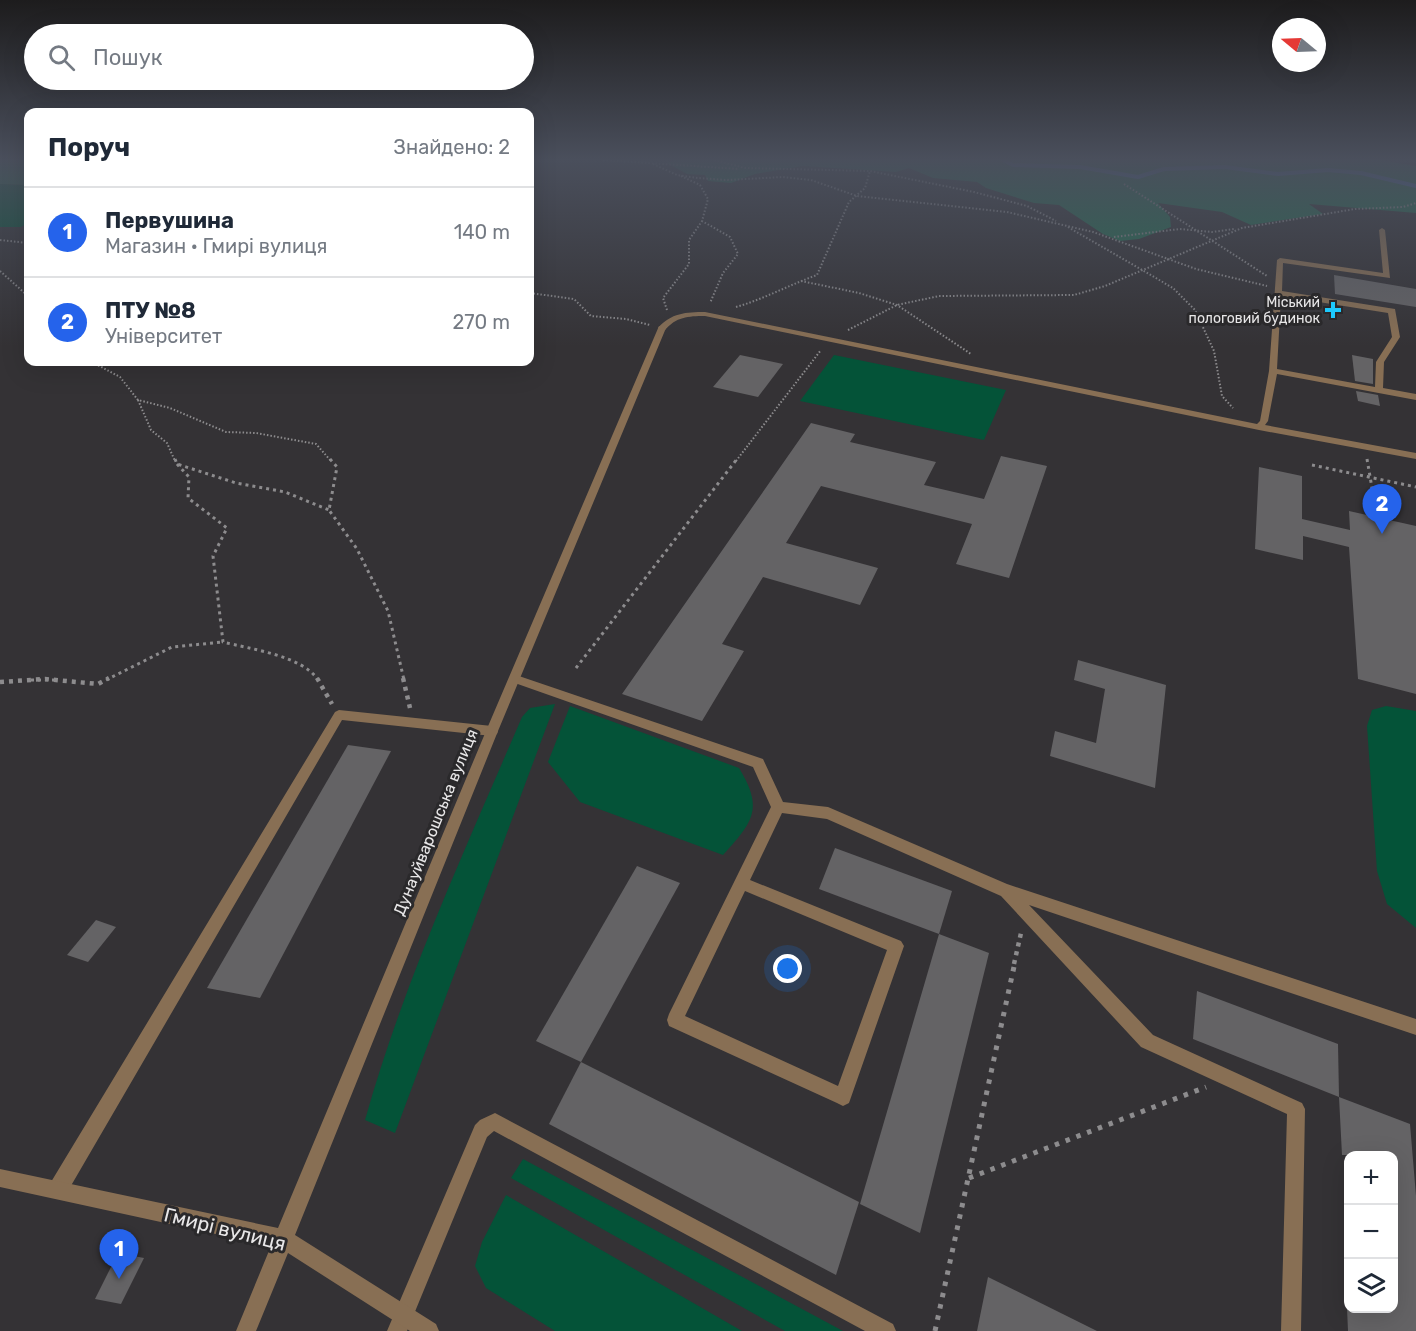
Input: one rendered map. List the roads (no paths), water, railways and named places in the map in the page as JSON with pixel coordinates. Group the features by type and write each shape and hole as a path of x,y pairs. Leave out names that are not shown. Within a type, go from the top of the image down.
{"street":[{"path":"1382,230 1387,276 1280,260 1273,371 1261,424 1416,456"},
{"path":"1278,291 1392,311 1396,337 1380,362 1379,390"},
{"name":"Дунауйварошська вулиця","path":"246,1331 492,732 666,324 680,314 705,314 1261,424"},
{"path":"1273,371 1416,397"},
{"path":"516,679 758,763 778,807"},
{"path":"58,1189 339,715 492,732"},
{"path":"741,883 896,946 843,1097 675,1020 741,883 778,807"},
{"path":"778,807 828,813 1006,891 1416,1027"},
{"path":"1006,891 1147,1041 1296,1109 1291,1331"},
{"path":"400,1323 481,1131 490,1123 495,1122 886,1331"},
{"name":"Гмирі вулиця","path":"0,1178 283,1239 400,1323 429,1331"}],"place":[{"name":"Міський пологовий будинок","path":"1333,310"},
{"name":"ПТУ №8","path":"1382,534"},
{"name":"Первушина","path":"119,1279"}]}
